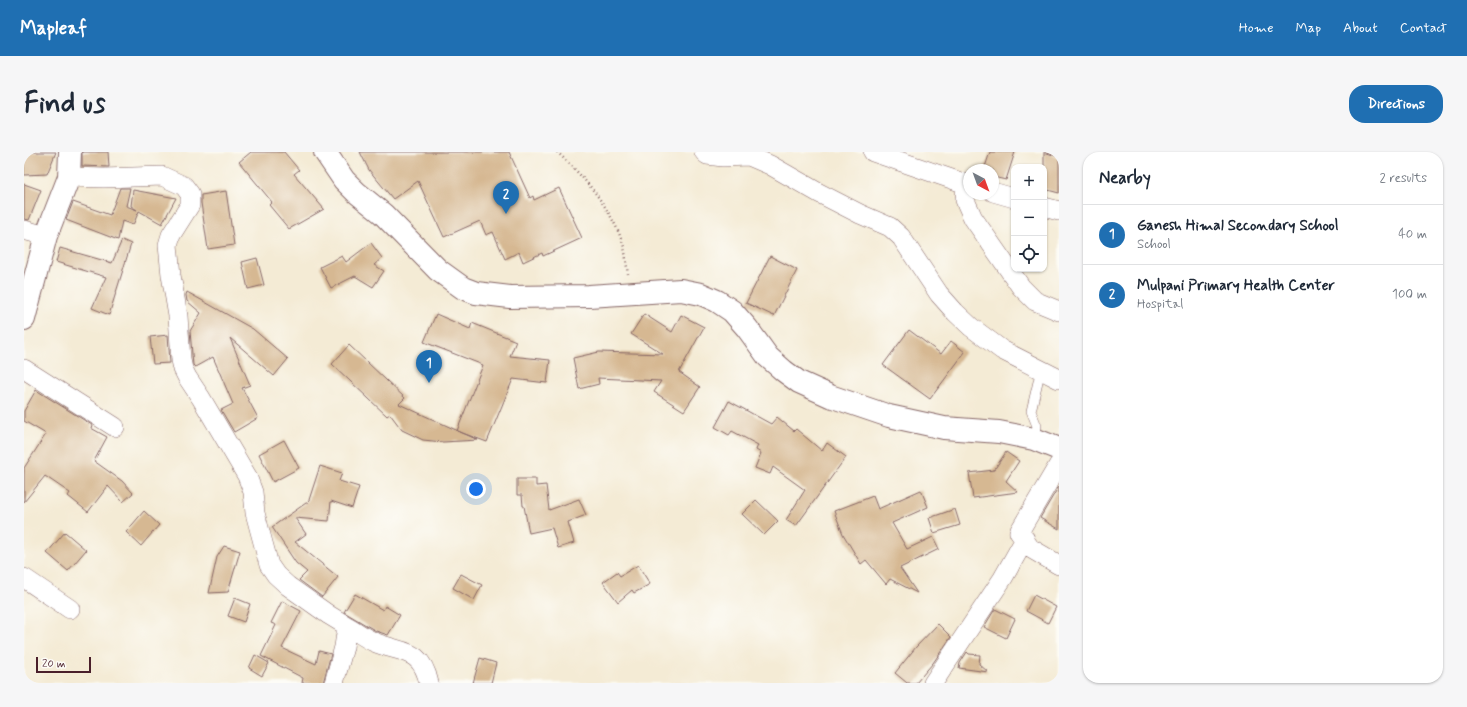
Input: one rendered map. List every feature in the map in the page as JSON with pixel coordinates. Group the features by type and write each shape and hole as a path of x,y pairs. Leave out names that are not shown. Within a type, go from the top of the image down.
{"main road":[{"path":"24,319 46,236 69,177 70,152"},
{"path":"325,152 344,180 356,192 383,214 438,270 463,288 476,293 510,297 589,296 681,290 701,294 717,301 732,311 747,328 768,357 784,371 799,382 830,396 889,416 944,428 999,432 1034,439 1059,449"}],"street":[{"path":"704,152 707,155 723,157 749,156 770,165 860,214 890,227 901,237 939,294 954,312 971,327 1002,350 1059,379"},
{"path":"873,152 963,182"},
{"path":"69,177 104,178 162,176 184,186 190,194 190,205 171,235 168,245 171,275 178,316 182,369 186,378 201,398 247,476 253,492 255,513 269,565 276,575 288,586 328,615 373,642 415,656 422,663 427,673 429,683"},
{"path":"999,194 1011,197"},
{"path":"965,200 973,218 1021,288 1035,301 1059,311"},
{"path":"1047,208 1059,211"},
{"path":"24,230 46,236"},
{"path":"24,369 116,427"},
{"path":"1059,464 1019,532 1030,548 1059,565"},
{"path":"933,683 1003,578 1025,539"},
{"path":"24,578 70,609"},
{"path":"334,683 343,654 347,626"}],"lane":[{"path":"1034,439 1037,426 1031,411 1041,369"}],"path":[{"path":"557,152 590,186 610,215 622,242 632,293"}],"building":[{"path":"28,152 56,152 47,174 24,175 24,162"},
{"path":"82,152 108,152 109,167 82,166"},
{"path":"251,152 284,152 299,170 294,174 324,209 289,229 269,205 272,202 239,162"},
{"path":"360,152 509,152 530,198 533,196 534,200 559,188 582,238 543,256 542,253 523,262 519,252 505,259 493,232 486,235 480,221 444,237 418,181 393,199 369,170"},
{"path":"990,152 1015,152 1006,180 999,178 999,164 986,164"},
{"path":"1044,152 1059,157 1059,193 1047,190 1047,164 1044,164"},
{"path":"24,184 41,190 29,220 24,219"},
{"path":"120,188 130,188 126,206 137,210 131,206 133,190 176,198 162,224 139,211 133,225 122,221 118,240 66,220 73,202 110,215"},
{"path":"226,191 234,245 208,249 201,195"},
{"path":"122,240 131,244 109,315 92,308 106,277 56,262 60,248 112,263"},
{"path":"371,243 382,258 374,265 384,271 373,287 355,276 331,288 320,267 342,256 346,262"},
{"path":"770,256 797,270 774,316 746,303"},
{"path":"257,258 264,285 248,289 242,262"},
{"path":"187,292 253,329 288,359 274,376 230,338 250,385 242,388 258,418 234,432 221,410 233,404 213,357 195,367 193,365 190,331 201,313 187,301"},
{"path":"436,314 470,329 472,323 516,341 510,356 550,360 547,383 513,379 487,442 457,431 483,365 424,342"},
{"path":"644,314 672,332 681,315 704,327 679,372 700,387 684,411 654,392 661,381 598,378 599,384 579,389 573,358 599,352 663,354 631,334"},
{"path":"909,330 941,354 951,341 965,352 930,399 883,365"},
{"path":"168,335 170,363 153,364 150,337"},
{"path":"349,345 405,398 399,404 478,440 443,442 423,440 402,430 390,414 387,416 332,364"},
{"path":"36,390 92,425 91,428 107,437 94,461 122,481 133,493 123,502 108,486 88,512 68,496 70,493 45,476 24,502 24,468 46,434 24,421 24,411"},
{"path":"729,401 771,424 777,417 794,431 796,429 822,451 827,443 846,457 796,526 786,520 805,490 773,467 770,474 755,468 761,453 756,450 758,445 732,431 729,435 715,427"},
{"path":"284,440 299,468 273,482 259,454"},
{"path":"1006,452 1019,461 1006,481 1018,492 973,498 969,473 994,470"},
{"path":"320,466 342,473 339,481 359,487 352,508 331,501 329,521 295,518 306,534 295,542 338,577 322,597 299,580 307,572 296,563 272,527 308,503"},
{"path":"517,479 536,479 536,486 546,485 549,510 579,499 586,515 568,522 574,543 558,548 552,528 529,533 522,495 517,495"},
{"path":"1059,486 1059,529 1040,518"},
{"path":"921,490 928,507 892,523 907,549 933,537 939,549 900,568 917,593 890,579 886,584 866,560 861,564 843,534 834,511 873,496 878,509"},
{"path":"756,500 778,521 764,535 742,514"},
{"path":"955,509 960,525 934,533 929,518"},
{"path":"144,511 159,525 141,546 126,532"},
{"path":"65,532 86,550 68,571 47,553"},
{"path":"224,546 240,551 228,592 209,593 217,557"},
{"path":"638,565 650,584 634,593 632,590 618,602 603,582 617,572 620,576"},
{"path":"461,574 482,585 474,600 453,588"},
{"path":"355,594 383,610 385,606 400,615 388,635 376,631 344,612"},
{"path":"1034,595 1056,607 1048,623 1026,611"},
{"path":"235,598 250,604 244,622 228,616"},
{"path":"282,601 301,611 282,648 316,664 319,651 331,654 323,683 302,683 303,678 261,656 276,625 271,623"},
{"path":"995,609 1015,619 1006,638 984,627"},
{"path":"938,624 951,637 933,663 916,683 907,683 895,673 916,647"},
{"path":"967,652 969,654 980,655 979,664 988,672 959,668 960,663"},
{"path":"255,655 269,663 262,676 249,668"},
{"path":"480,658 496,663 491,683 473,683"}],"place":[{"name":"Mulpani Primary Health Center","path":"506,214"},
{"name":"Ganesh Himal Secondary School","path":"429,383"}]}
